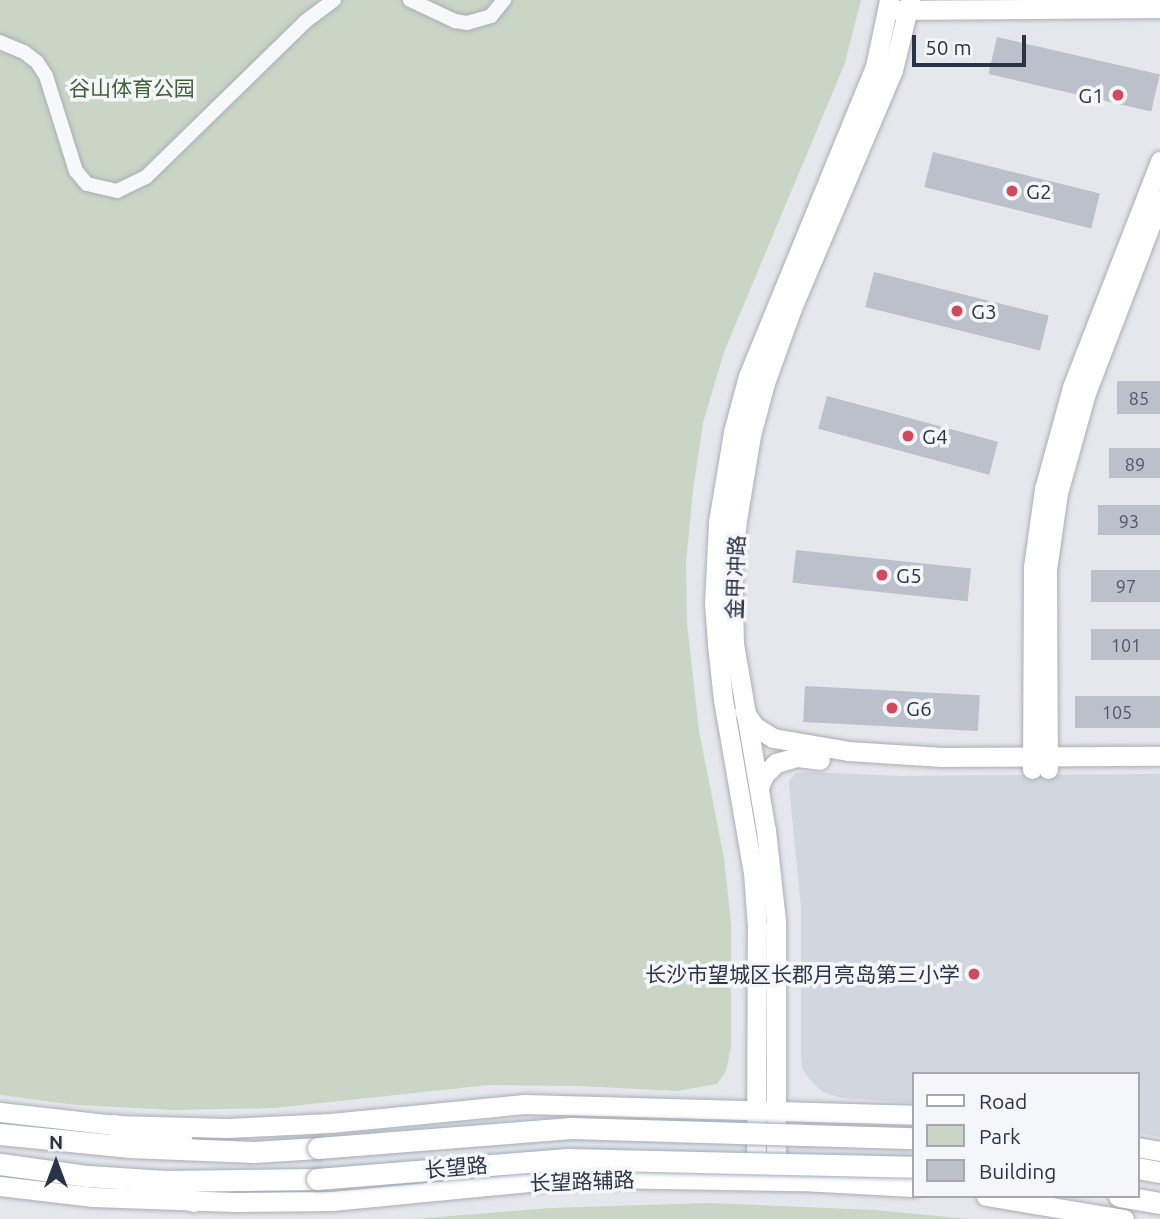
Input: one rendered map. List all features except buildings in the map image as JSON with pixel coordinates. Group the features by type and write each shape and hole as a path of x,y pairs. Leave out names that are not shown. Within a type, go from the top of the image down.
{"main road":[{"path":"114,1125 231,1151"},
{"name":"长望路","path":"0,1134 130,1147 231,1151 318,1148 571,1128 912,1138"},
{"name":"长望路","path":"0,1164 88,1176 165,1181 317,1180 503,1163 591,1159 912,1167"},
{"path":"1139,1168 1160,1172"},
{"path":"88,1176 194,1201"},
{"path":"1131,1198 1160,1203"}],"street":[{"path":"0,42 24,51 37,62 46,76 76,172 87,184 117,191 146,177 306,21 334,0"},
{"path":"410,0 455,21 467,23 492,16 504,0"},
{"path":"889,5 1160,8"},
{"name":"金甲冲路","path":"767,1061 753,873 723,700 717,644 714,605 718,522 733,432 748,376 875,66 889,5"},
{"name":"金甲冲路","path":"766,1181 767,1061 776,921 759,788 743,710 734,644 732,564 751,435 779,342 893,70 909,5"},
{"path":"1040,763 1033,567 1044,489 1072,387 1160,160"},
{"path":"1040,763 1047,569 1058,493 1086,393 1160,200"},
{"path":"743,710 760,731 798,745 899,755 1160,768"},
{"path":"759,788 770,768 797,757 899,767 1160,756"},
{"path":"718,1107 731,1104 747,1090 767,1061 789,1094 818,1111"},
{"path":"0,1112 114,1125 227,1128 296,1125 524,1104 718,1107 912,1115"},
{"path":"1139,1147 1160,1151"},
{"name":"长望路辅路","path":"0,1186 93,1197 194,1201 332,1201 538,1181 601,1178 912,1187"},
{"path":"998,1198 1124,1219"}],"shaded area":[{"name":"长沙市望城区长郡月亮岛第三小学","path":"796,773 902,776 1160,774 1160,1137 1139,1133 1139,1072 912,1072 912,1103 842,1098 823,1092 810,1080 803,1070 801,1058 801,907 789,786 790,779"}],"green space":[{"name":"谷山体育公园","path":"0,0 861,0 845,63 724,352 703,423 693,490 686,563 687,624 699,731 724,858 731,923 731,1047 726,1071 717,1084 677,1091 489,1085 274,1108 174,1110 76,1105 0,1095"},
{"path":"709,1203 875,1210 969,1219 414,1219 551,1208"}],"place":[{"name":"G1","path":"1118,95"},
{"name":"G2","path":"1012,191"},
{"name":"G3","path":"957,311"},
{"name":"G4","path":"908,436"},
{"name":"G5","path":"882,575"},
{"name":"G6","path":"892,708"},
{"name":"长沙市望城区长郡月亮岛第三小学","path":"974,974"}]}
